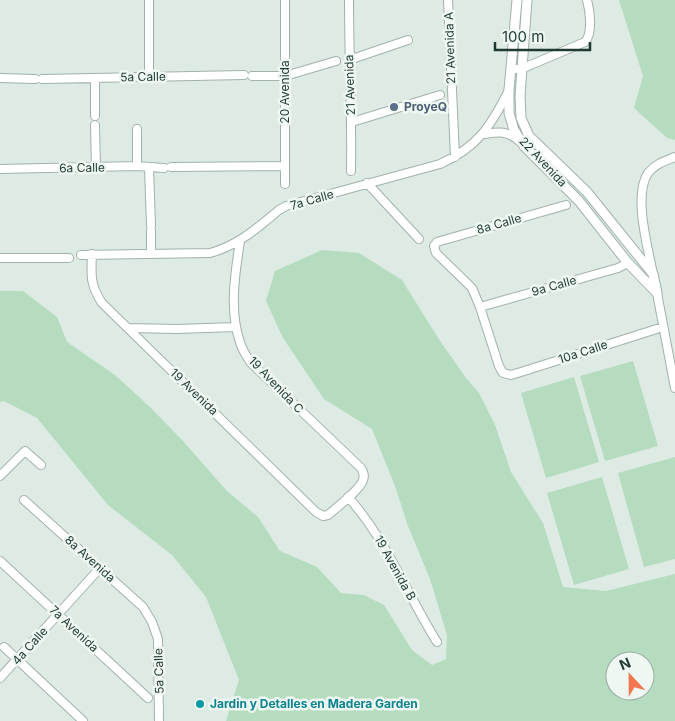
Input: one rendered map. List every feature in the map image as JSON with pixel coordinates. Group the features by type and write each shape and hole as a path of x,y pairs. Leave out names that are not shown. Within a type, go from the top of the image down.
{"street":[{"path":"149,0 149,77"},
{"name":"20 Avenida","path":"285,0 285,184"},
{"name":"21 Avenida","path":"349,0 352,122 351,171"},
{"name":"21 Avenida A","path":"448,0 455,157"},
{"name":"22 Avenida","path":"517,0 509,90 509,113 514,130 524,146 579,201 628,263 657,293"},
{"name":"22 Avenida","path":"527,0 520,96 521,118 528,136 587,192 653,274"},
{"path":"511,70 521,69 585,42 589,34 590,8 587,0"},
{"path":"349,60 408,40"},
{"name":"5a Calle","path":"0,78 285,76 336,61"},
{"path":"95,78 96,116"},
{"name":"7a Calle","path":"81,255 210,253 226,249 240,241 286,206 440,164 455,157 484,134 509,90"},
{"path":"352,122 440,95"},
{"path":"96,125 96,168"},
{"path":"137,129 137,166"},
{"path":"484,134 500,131 512,135 524,146"},
{"path":"675,157 660,163 649,172 642,184 644,221 675,388"},
{"name":"6a Calle","path":"0,169 137,166 150,168 285,166"},
{"path":"150,168 152,254"},
{"path":"367,183 419,239"},
{"path":"579,201 587,192"},
{"name":"8a Calle","path":"480,307 472,288 436,254 434,248 437,242 566,205"},
{"name":"19 Avenida C","path":"240,241 234,286 236,328 240,343 251,363 361,468 364,477 359,486 348,497"},
{"name":"19 Avenida","path":"92,254 91,280 94,290 102,303 306,502 323,516 328,515 348,497"},
{"path":"0,258 69,258"},
{"name":"9a Calle","path":"480,307 618,268 628,263"},
{"name":"10a Calle","path":"480,307 499,366 503,373 511,374 663,327"},
{"path":"129,328 236,328"},
{"path":"0,476 24,451 41,465"},
{"name":"19 Avenida B","path":"348,497 371,525 438,642"},
{"name":"8a Avenida","path":"24,500 142,607 152,622"},
{"name":"7a Avenida","path":"0,561 148,698"},
{"name":"4a Calle","path":"0,678 100,568"},
{"name":"5a Calle","path":"152,622 158,639 159,721"},
{"path":"4,647 83,721"}],"green space":[{"path":"619,0 675,0 675,140 667,138 634,108 643,76"},
{"path":"322,250 359,253 402,280 440,341 479,393 495,425 511,472 543,523 563,587 606,591 675,574 675,721 226,721 239,680 206,597 172,555 108,505 37,418 4,401 0,402 0,291 23,291 57,317 67,342 115,375 151,408 227,491 258,517 280,551 317,567 341,593 364,595 384,605 412,650 432,665 446,659 447,635 430,579 372,429 324,399 283,338 266,301 275,271"},
{"path":"633,361 658,446 605,461 580,376"},
{"path":"574,377 599,462 546,478 521,393"},
{"path":"675,457 675,559 644,567 618,473"},
{"path":"602,477 629,569 574,585 547,493"}],"place":[{"name":"ProyeQ","path":"394,107"},
{"name":"Jardin y Detalles en Madera Garden","path":"200,704"}]}
